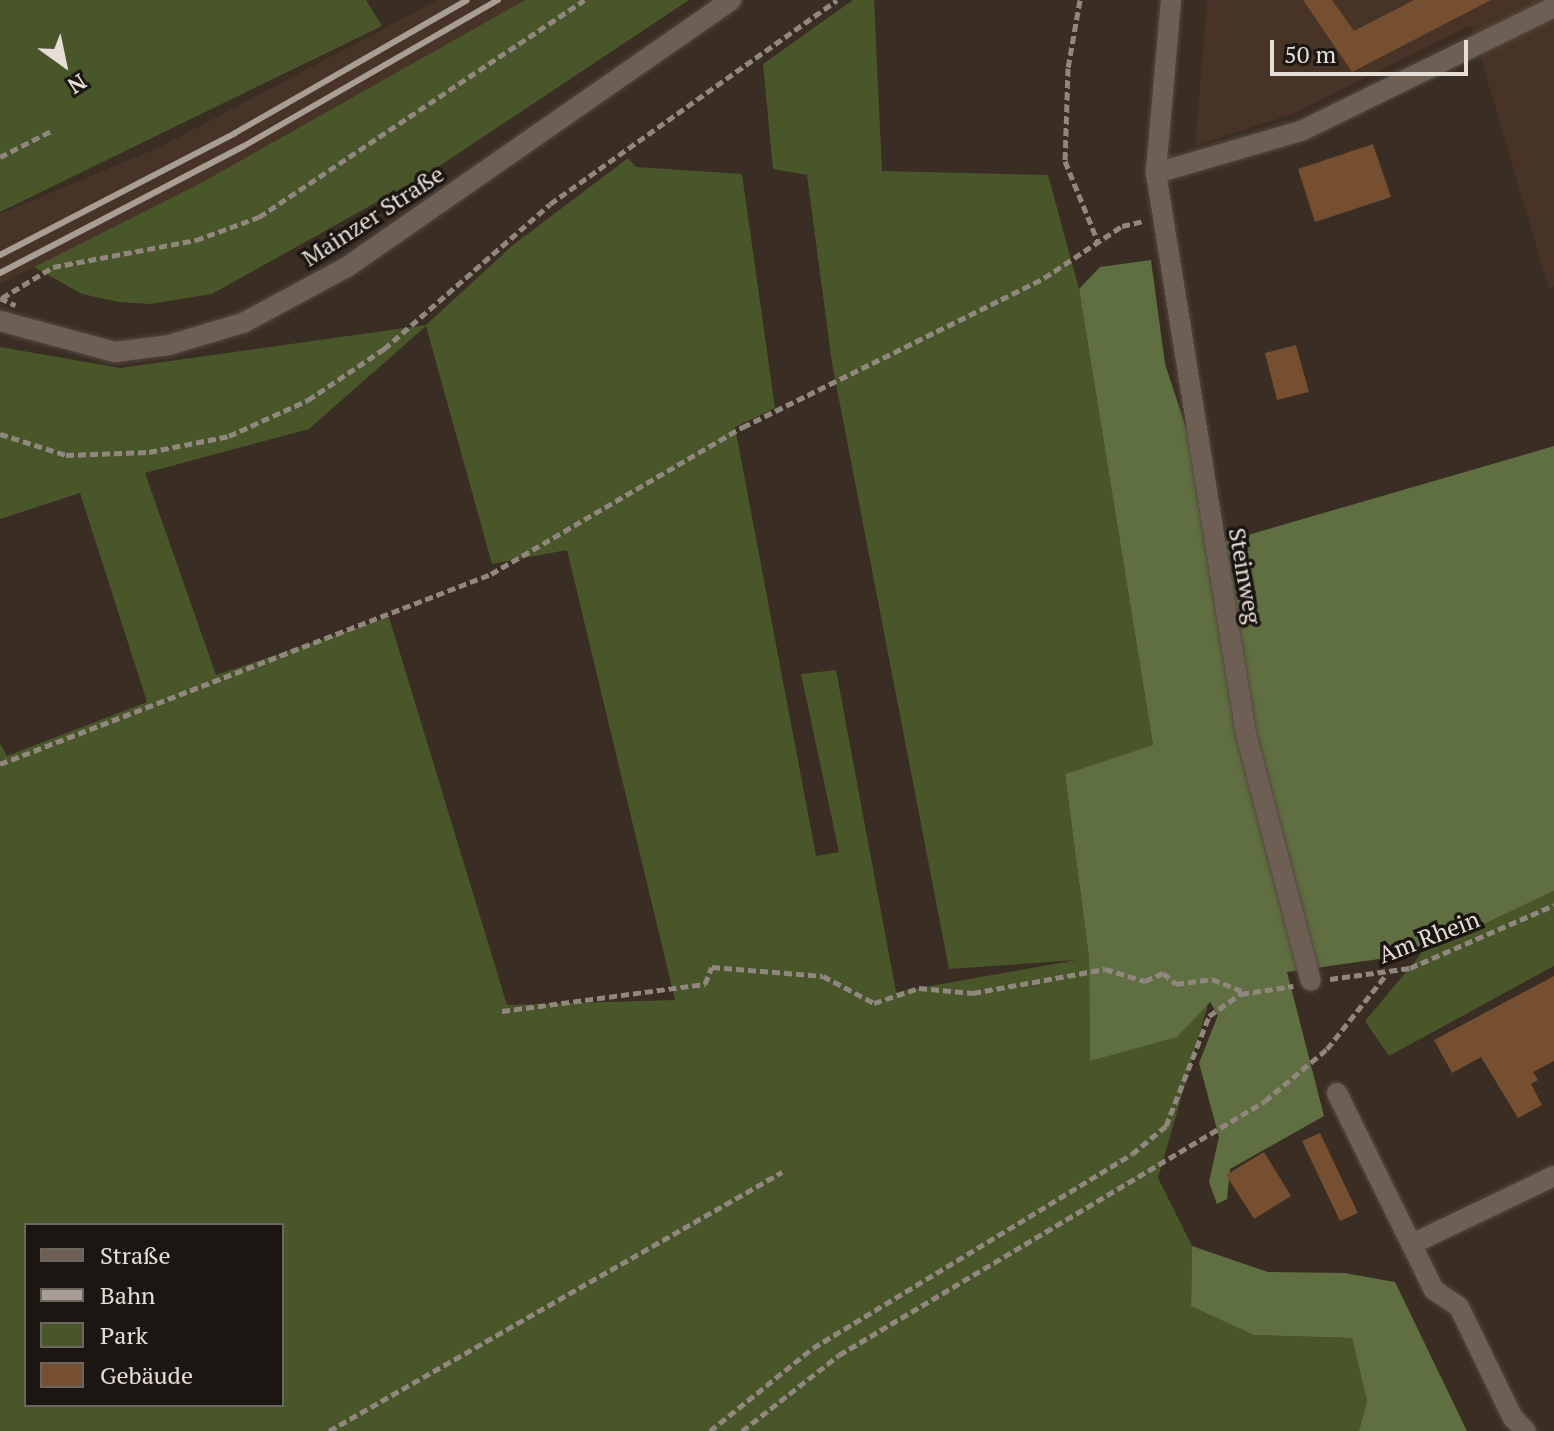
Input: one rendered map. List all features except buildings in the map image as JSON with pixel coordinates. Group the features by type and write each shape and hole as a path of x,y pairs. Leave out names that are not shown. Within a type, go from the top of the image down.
{"street":[{"name":"Mainzer Straße","path":"0,321 67,344 115,352 169,345 243,323 347,267 731,0"},
{"name":"Steinweg","path":"1171,0 1156,173 1246,734 1311,981"},
{"path":"1156,173 1301,131 1554,7"},
{"path":"1337,1093 1434,1290 1459,1307 1513,1418 1526,1431"},
{"path":"1412,1244 1554,1176"}],"path":[{"path":"0,299 53,267 98,256 196,240 259,217 584,0"},
{"path":"0,434 66,455 149,452 229,436 308,400 384,349 550,204 837,0"},
{"path":"1080,0 1068,68 1065,161 1098,242"},
{"path":"0,157 51,131"},
{"path":"1,761 491,574 743,427 1044,278 1122,226 1163,217"},
{"path":"0,299 29,309"},
{"name":"Am Rhein","path":"1248,993 1311,981 1385,976 1554,905"},
{"path":"502,1011 705,984 712,967 823,976 874,1003 919,988 973,993 1105,969 1145,981 1163,973 1176,984 1212,979 1248,993"},
{"path":"742,1431 839,1355 1265,1101 1327,1049 1385,976"},
{"path":"710,1431 813,1348 1132,1154 1166,1126 1183,1092 1209,1016 1248,993"},
{"path":"329,1431 782,1172"}],"shaded area":[{"path":"438,0 525,0 201,183 0,284 0,214 160,147"},
{"path":"1207,0 1554,0 1554,286 1549,289 1471,25 1290,115 1195,146"}],"green space":[{"path":"0,0 366,0 382,26 0,212"},
{"path":"525,0 689,0 429,173 212,294 150,304 119,302 82,294 34,267 201,183"},
{"path":"853,0 874,0 882,171 1048,175 1079,289 1153,745 1065,774 1089,958 1090,1060 1209,1001 1158,1178 1192,1246 1191,1305 1254,1335 1352,1338 1367,1401 1359,1431 0,1431 0,743 7,756 147,702 80,493 0,519 0,347 120,368 426,325 513,245 628,158 636,167 742,174 775,408 735,427 816,856 839,852 801,674 836,670 896,992 1077,960 949,969 832,363 807,175 773,169 763,64","holes":["426,326 492,564 567,550 675,1000 507,1005 389,617 216,675 145,473 309,429"]},
{"path":"1151,260 1165,364 1224,542 1554,446 1554,891 1422,953 1287,972 1324,1116 1230,1169 1227,1199 1217,1204 1209,1182 1219,1137 1199,1063 1218,1015 1210,1002 1177,1037 1090,1061 1089,958 1065,774 1153,745 1079,289 1100,267"},
{"path":"1554,891 1554,966 1389,1056 1365,1021 1422,953"},
{"path":"1192,1246 1268,1272 1344,1273 1395,1282 1467,1431 1359,1431 1367,1401 1352,1338 1254,1335 1191,1306"}],"railway":[{"path":"0,255 235,133 467,0"},
{"path":"0,273 244,146 498,0"}]}
